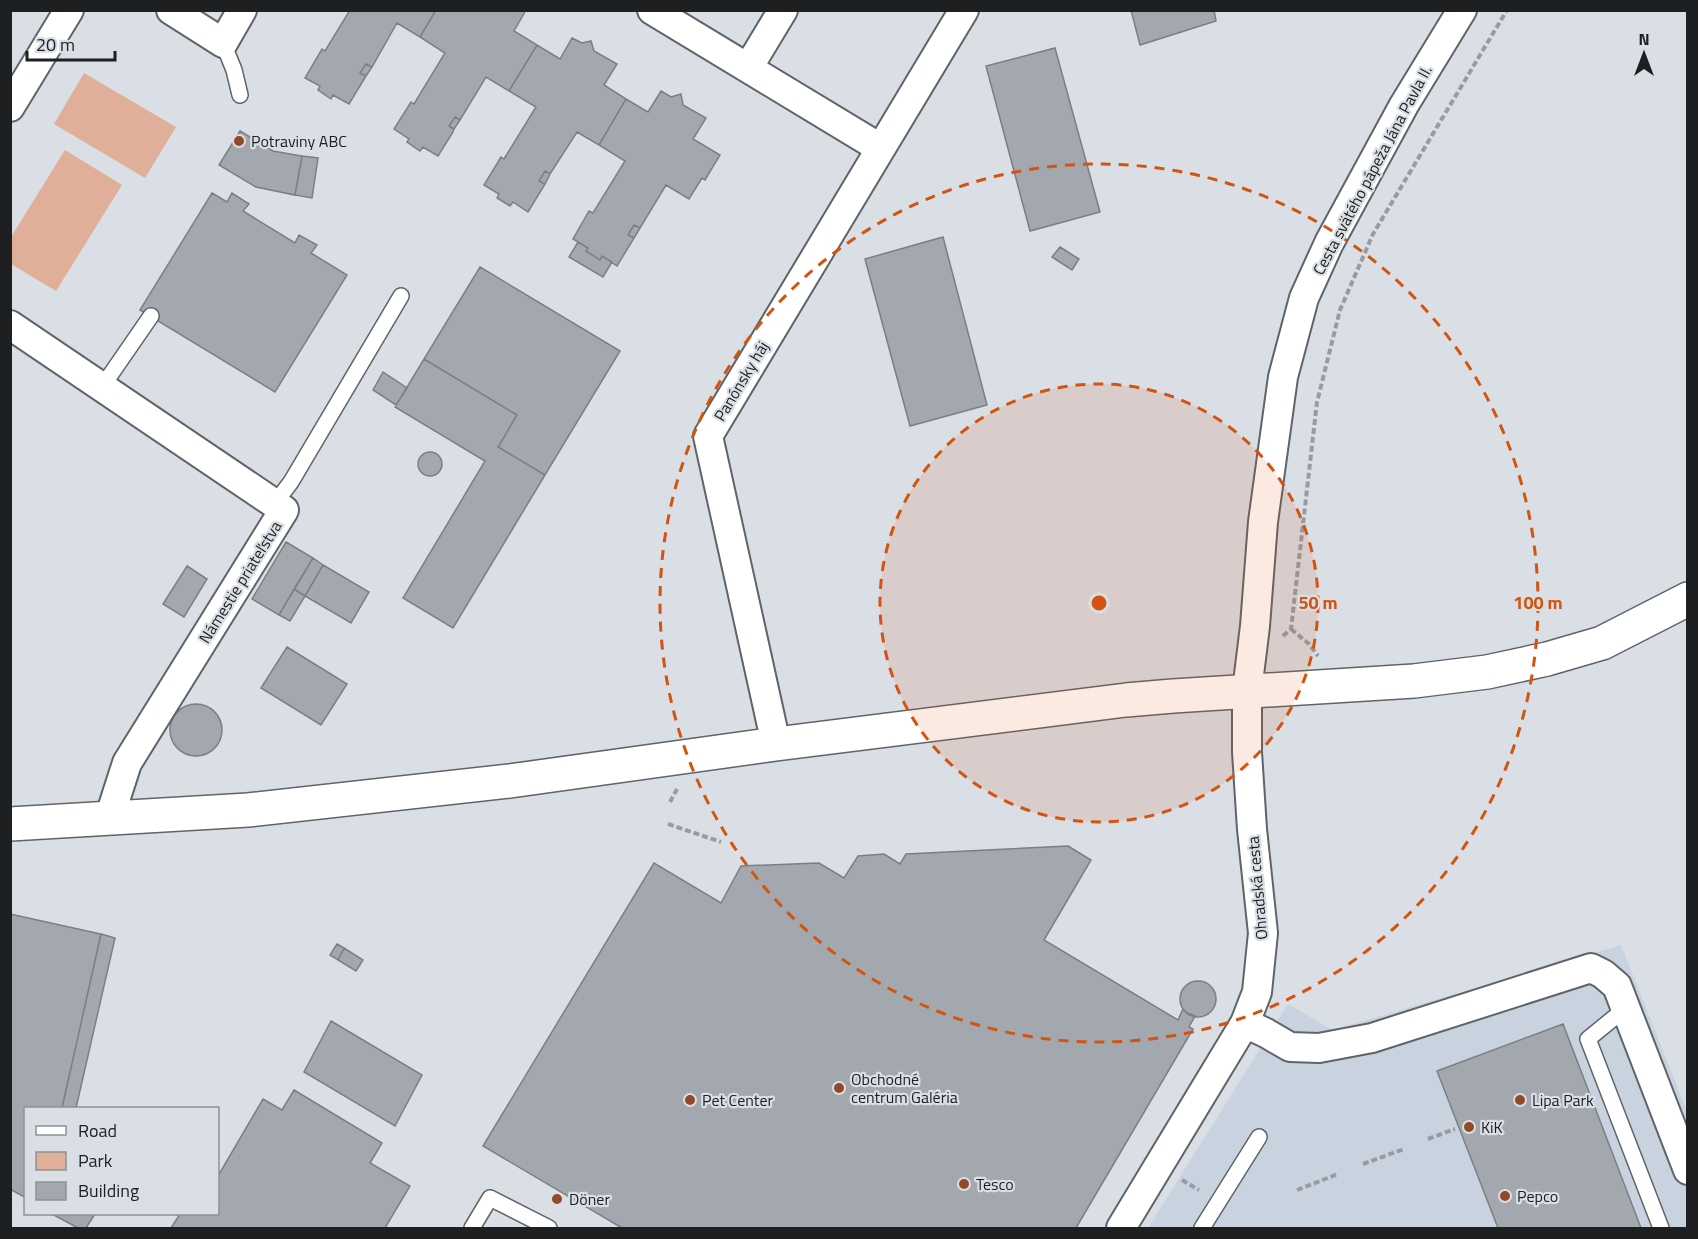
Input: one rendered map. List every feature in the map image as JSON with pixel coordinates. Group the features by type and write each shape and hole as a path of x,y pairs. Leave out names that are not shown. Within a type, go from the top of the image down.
{"street":[{"path":"10,107 69,10"},
{"path":"171,10 223,43 242,10"},
{"path":"652,10 880,148"},
{"path":"748,68 783,10"},
{"name":"Panónsky háj","path":"776,744 708,436 964,10"},
{"name":"Cesta svätého pápeža Jána Pavla II.","path":"1247,691 1255,626 1263,522 1277,418 1283,377 1304,298 1329,243 1404,105 1462,10"},
{"name":"Námestie priateľstva","path":"10,325 284,510 127,763 110,819"},
{"path":"10,824 248,810 510,780 1126,700 1414,681 1487,672 1547,659 1602,643 1688,599"},
{"name":"Ohradská cesta","path":"1121,1228 1245,1023 1257,992 1263,933 1252,829 1247,752 1247,691"},
{"path":"1245,1023 1290,1047 1319,1048 1372,1038 1591,968 1604,974 1617,986 1688,1170"}],"lane":[{"path":"223,43 234,70 240,95"},
{"path":"275,503 291,482 401,296"},
{"path":"102,387 151,316"},
{"path":"1626,1008 1588,1039 1661,1228"},
{"path":"1202,1228 1259,1137"},
{"path":"472,1228 490,1198 549,1228"}],"path":[{"path":"1273,639 1283,636 1291,629 1317,402 1340,310 1373,234 1507,10"},
{"path":"1291,629 1309,644 1320,658"},
{"path":"668,824 722,842"},
{"path":"1428,1139 1455,1129"},
{"path":"1363,1164 1404,1149"},
{"path":"1297,1191 1338,1174"},
{"path":"1182,1180 1205,1193"}],"shaded area":[{"path":"1621,945 1687,1111 1687,1228 1148,1228 1288,1004 1333,1030"}],"green space":[{"path":"84,73 176,127 145,178 54,124"},
{"path":"65,150 122,185 56,291 11,264 11,237"}],"building":[{"path":"350,10 436,10 420,37 397,23 372,67 366,64 360,73 366,76 349,104 333,95 331,99 318,90 320,86 305,78 322,49 325,51"},
{"path":"436,10 526,10 514,31 537,45 509,91 486,77 460,120 455,117 449,126 454,129 453,132 438,156 423,147 420,151 407,142 409,139 394,129 411,102 414,104 445,53 420,37"},
{"path":"1131,10 1214,10 1216,21 1140,45"},
{"path":"572,38 582,43 591,41 594,51 617,64 604,85 626,99 599,145 577,132 550,174 545,171 539,181 545,184 528,212 513,202 510,206 497,198 499,194 484,185 501,157 504,159 536,107 509,91 537,45 560,59"},
{"path":"1055,48 1100,212 1030,231 986,66"},
{"path":"366,64 372,67 366,76 360,73"},
{"path":"661,91 671,97 681,94 683,105 706,118 693,139 720,155 705,180 702,178 689,199 666,185 640,228 634,225 628,235 634,238 617,266 602,256 600,260 586,251 588,248 573,239 589,211 593,213 625,161 599,145 626,99 648,112"},
{"path":"455,117 460,120 454,129 449,126"},
{"path":"240,131 273,151 302,156 295,195 256,187 219,165"},
{"path":"302,156 318,158 312,198 295,195"},
{"path":"545,171 550,174 545,184 539,181"},
{"path":"212,193 227,202 232,193 249,204 243,211 295,243 299,235 317,245 311,253 347,275 275,392 140,310"},
{"path":"634,225 640,228 634,238 628,235"},
{"path":"943,237 987,405 910,426 865,259"},
{"path":"578,242 588,248 586,251 600,260 602,256 612,262 603,277 569,257"},
{"path":"1060,247 1079,259 1072,270 1052,257"},
{"path":"480,267 620,351 545,475 498,447 517,415 424,359"},
{"path":"424,359 517,415 498,447 545,475 453,628 403,598 485,461 395,407"},
{"path":"383,372 407,388 396,405 373,390"},
{"path":"430,452 438,456 442,464 438,472 430,476 422,472 418,464 422,456"},
{"path":"286,542 313,558 279,615 252,599"},
{"path":"313,558 323,565 305,596 294,589"},
{"path":"323,565 369,592 351,623 305,596"},
{"path":"187,566 207,579 184,617 163,604"},
{"path":"294,589 305,596 290,621 279,615"},
{"path":"287,647 347,684 321,725 261,688"},
{"path":"191,704 201,704 211,708 218,715 222,730 218,745 211,752 201,756 191,756 181,752 174,745 170,735 170,725 174,715 181,708"},
{"name":"Obchodné centrum Galéria","path":"1068,846 1091,860 1044,940 1178,1020 1183,1009 1195,1016 1189,1027 1193,1029 1076,1228 622,1228 483,1146 654,863 721,903 741,866 819,863 844,878 858,856 884,854 900,864 906,854"},
{"path":"10,914 101,934 62,1107 24,1107 24,1197 10,1189"},
{"path":"101,934 115,938 76,1107 62,1107"},
{"path":"337,944 344,948 338,960 330,955"},
{"path":"344,948 363,960 356,971 338,960"},
{"path":"1198,981 1211,986 1216,999 1211,1012 1198,1017 1185,1012 1180,999 1185,986"},
{"path":"331,1021 422,1075 395,1126 304,1072"},
{"name":"Lipa Park","path":"1563,1024 1641,1228 1498,1228 1437,1071"},
{"path":"294,1090 382,1143 370,1163 410,1186 385,1228 171,1228 179,1215 219,1215 219,1174 263,1099 282,1110"},
{"path":"54,1215 94,1215 86,1228 78,1228"}],"place":[{"name":"Potraviny ABC","path":"239,141"},
{"name":"Obchodné centrum Galéria","path":"839,1088"},
{"name":"Pet Center","path":"690,1100"},
{"name":"Lipa Park","path":"1520,1100"},
{"name":"KiK","path":"1469,1127"},
{"name":"Tesco","path":"964,1184"},
{"name":"Pepco","path":"1505,1196"},
{"name":"Döner","path":"557,1199"}]}
